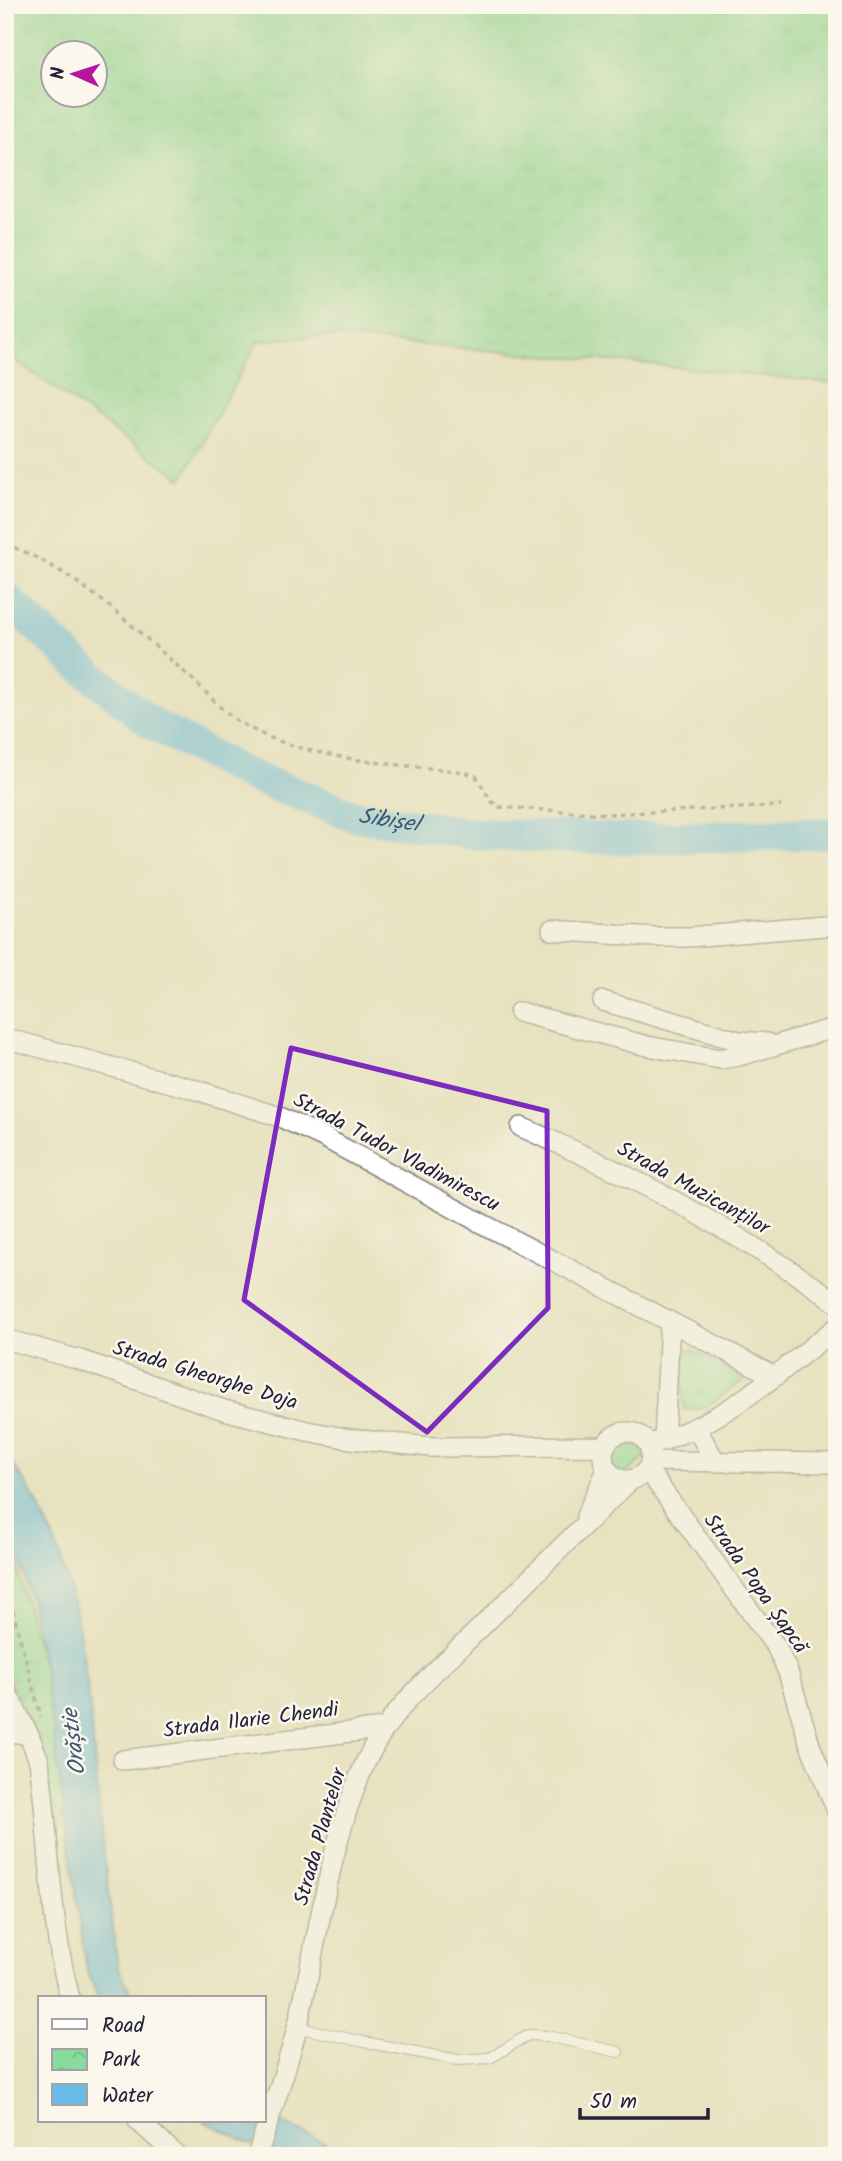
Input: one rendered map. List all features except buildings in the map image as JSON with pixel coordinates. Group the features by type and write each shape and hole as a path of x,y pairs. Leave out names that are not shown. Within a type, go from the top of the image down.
{"street":[{"path":"552,930 688,937 837,925"},
{"path":"603,1001 739,1041 778,1043"},
{"path":"519,1012 601,1035 720,1059 739,1056 837,1027"},
{"name":"Strada Tudor Vladimirescu","path":"5,1038 190,1088 280,1117 323,1137 774,1376"},
{"name":"Strada Muzicanților","path":"521,1127 670,1198 723,1228 837,1303"},
{"path":"648,1459 670,1323"},
{"name":"Strada Plantelor","path":"257,2156 297,2027 340,1839 368,1758 384,1728 431,1675 648,1459 774,1376 837,1327"},
{"name":"Strada Gheorghe Doja","path":"5,1339 80,1360 267,1422 350,1439 431,1447 604,1446"},
{"path":"696,1429 716,1462"},
{"path":"648,1459 637,1434 630,1431 615,1434 604,1446 607,1470 618,1478 648,1459 837,1463"},
{"name":"Strada Popa Șapcă","path":"648,1459 776,1648 788,1672 810,1745 837,1811"},
{"name":"Strada Plantelor","path":"583,1524 607,1470"},
{"path":"5,1690 35,1728 54,1917 69,1996"},
{"path":"5,1731 35,1728"},
{"name":"Strada Ilarie Chendi","path":"123,1759 384,1728"},
{"path":"139,2122 177,2156"}],"lane":[{"path":"297,2027 458,2060 490,2058 528,2035 547,2036 618,2052"}],"path":[{"path":"5,544 34,554 71,577 192,678 239,722 295,747 464,772 476,776 491,802 499,807 607,814 781,806"},
{"path":"5,1591 12,1608 35,1728"}],"highlighted area":[{"path":"291,1048 547,1111 548,1308 427,1432 244,1300"}],"green space":[{"path":"5,5 837,5 837,384 657,365 321,336 258,341 182,479 5,353"},
{"path":"686,1350 693,1350 745,1379 705,1408 684,1410 682,1370"},
{"path":"629,1439 640,1445 645,1458 624,1475 612,1465 609,1454 615,1444"},
{"path":"5,1536 12,1548 60,1732 67,1809 57,1830 44,1769 27,1715 5,1675"}],"water":[{"name":"Orăștie","path":"5,1455 31,1492 51,1532 77,1619 90,1709 102,1841 118,1967 133,1996 97,1996 87,1971 45,1675 30,1597 17,1552 5,1525"},
{"path":"266,2115 353,2156 276,2156 205,2122 266,2122"}],"waterway":[{"name":"Sibișel","path":"5,597 76,663 151,723 245,774 355,816 474,834 621,839 837,833"}]}
